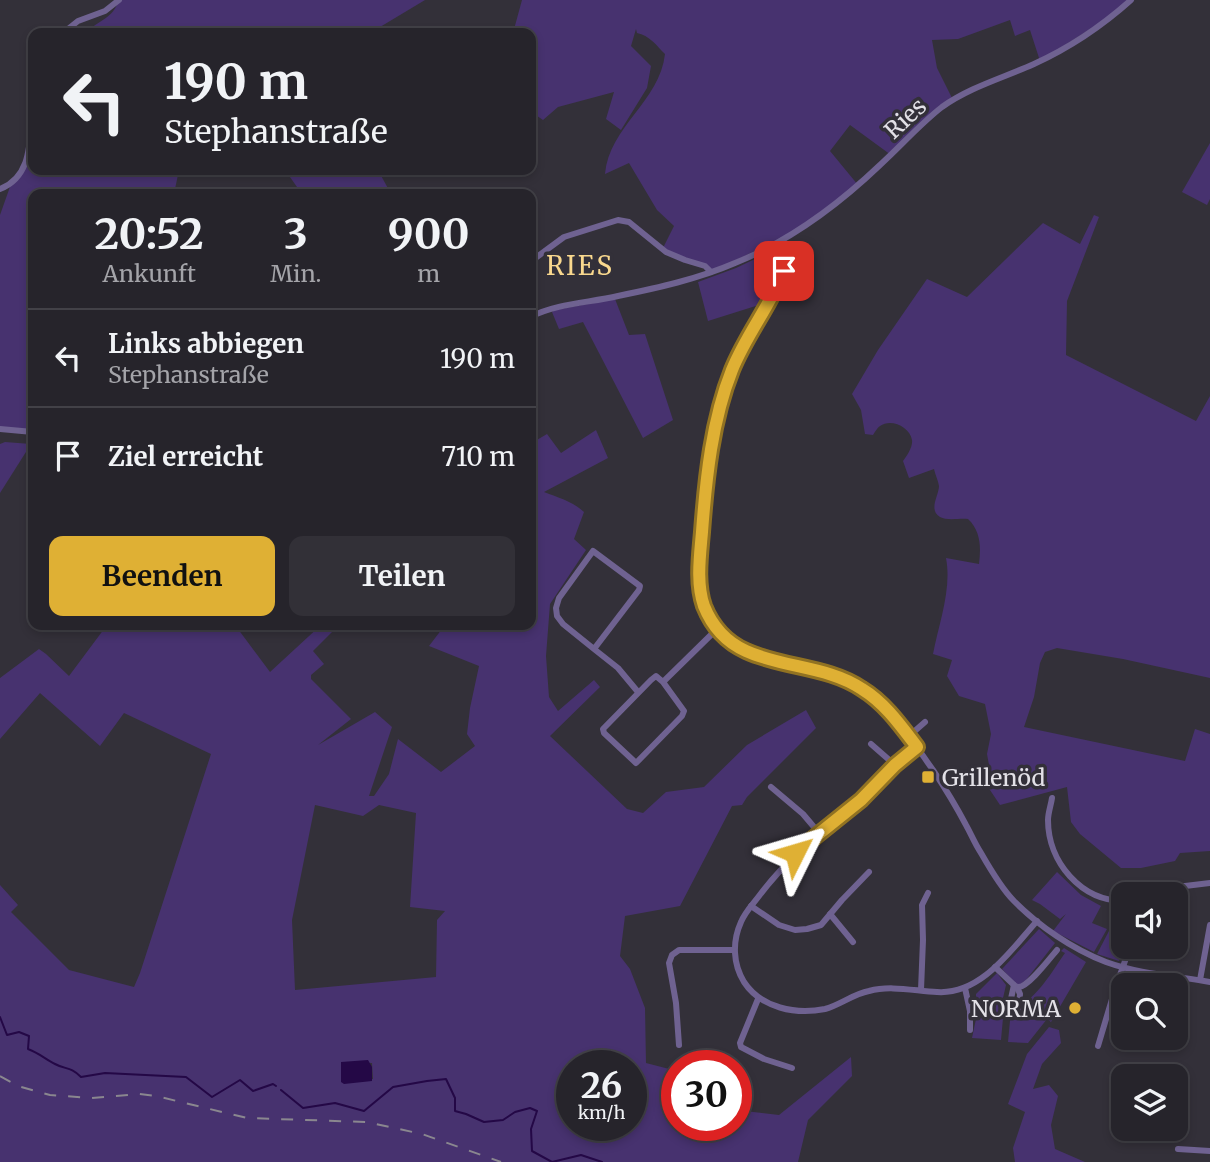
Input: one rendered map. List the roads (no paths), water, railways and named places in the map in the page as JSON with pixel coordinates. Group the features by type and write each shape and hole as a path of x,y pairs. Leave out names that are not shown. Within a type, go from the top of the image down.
{"street":[{"path":"69,28 78,21 105,11 118,0"},
{"name":"Ries","path":"536,315 558,306 615,297 711,272 735,264 783,240 828,211 942,108 968,92 1074,44 1131,0"},
{"path":"0,189 16,180 27,161 28,152"},
{"path":"536,258 564,237 618,220 629,222 666,252 705,266 711,272"},
{"path":"783,240 787,261 784,271 733,368 709,466 701,540 700,587 704,605 717,629 747,652 830,675 862,688 883,705 909,736 941,782 980,852 1012,900 1037,921 1065,941 1106,962 1210,982"},
{"path":"0,429 28,432"},
{"path":"594,649 640,586 593,551 559,598 557,616 563,624 594,649 618,668 638,692"},
{"path":"663,682 717,629"},
{"path":"656,676 663,682 684,711 636,764 603,729 656,676"},
{"path":"909,736 925,722"},
{"path":"871,744 895,765"},
{"path":"917,747 861,800 795,853 751,906 741,920 734,950 735,963 746,985 758,999 777,1007 801,1012 826,1009 869,991 954,991 982,979 1037,921"},
{"path":"771,787 803,814 819,833"},
{"path":"1052,798 1048,819 1050,839 1067,875 1080,887 1098,896 1111,898"},
{"path":"751,906 779,925 795,930 821,925 869,872"},
{"path":"1188,886 1210,883"},
{"path":"921,990 922,905 928,893"},
{"path":"830,914 853,942"},
{"path":"1200,980 1210,925"},
{"path":"678,1045 670,962 672,955 679,950 734,950"},
{"path":"1016,986 1023,986 1030,980 1057,950"},
{"path":"1098,1046 1125,959"},
{"path":"995,967 1016,986 1020,994 1019,1007"},
{"path":"1007,1017 1016,986"},
{"path":"965,988 970,1011 970,1030"},
{"path":"758,999 740,1043 741,1047 764,1059 792,1068"},
{"path":"1178,1149 1210,1151"}],"waterway":[{"path":"0,1017 7,1035 19,1032 29,1036 28,1049 81,1077 105,1073 186,1077 212,1097 240,1080 253,1091 273,1084 276,1086"},
{"path":"281,1090 303,1108 335,1103 364,1111 393,1087 446,1079 455,1098 455,1111 484,1122 503,1120 515,1112 530,1108 537,1111 531,1129 532,1151 552,1162 581,1155 602,1162"}],"railway":[{"path":"0,1076 18,1086 50,1095 92,1098 139,1094 247,1118 366,1122 422,1134 501,1162"}],"place":[{"name":"Grillenöd","path":"928,777"},
{"name":"NORMA","path":"1075,1008"}],"district":[{"name":"RIES","path":"580,265"}]}
